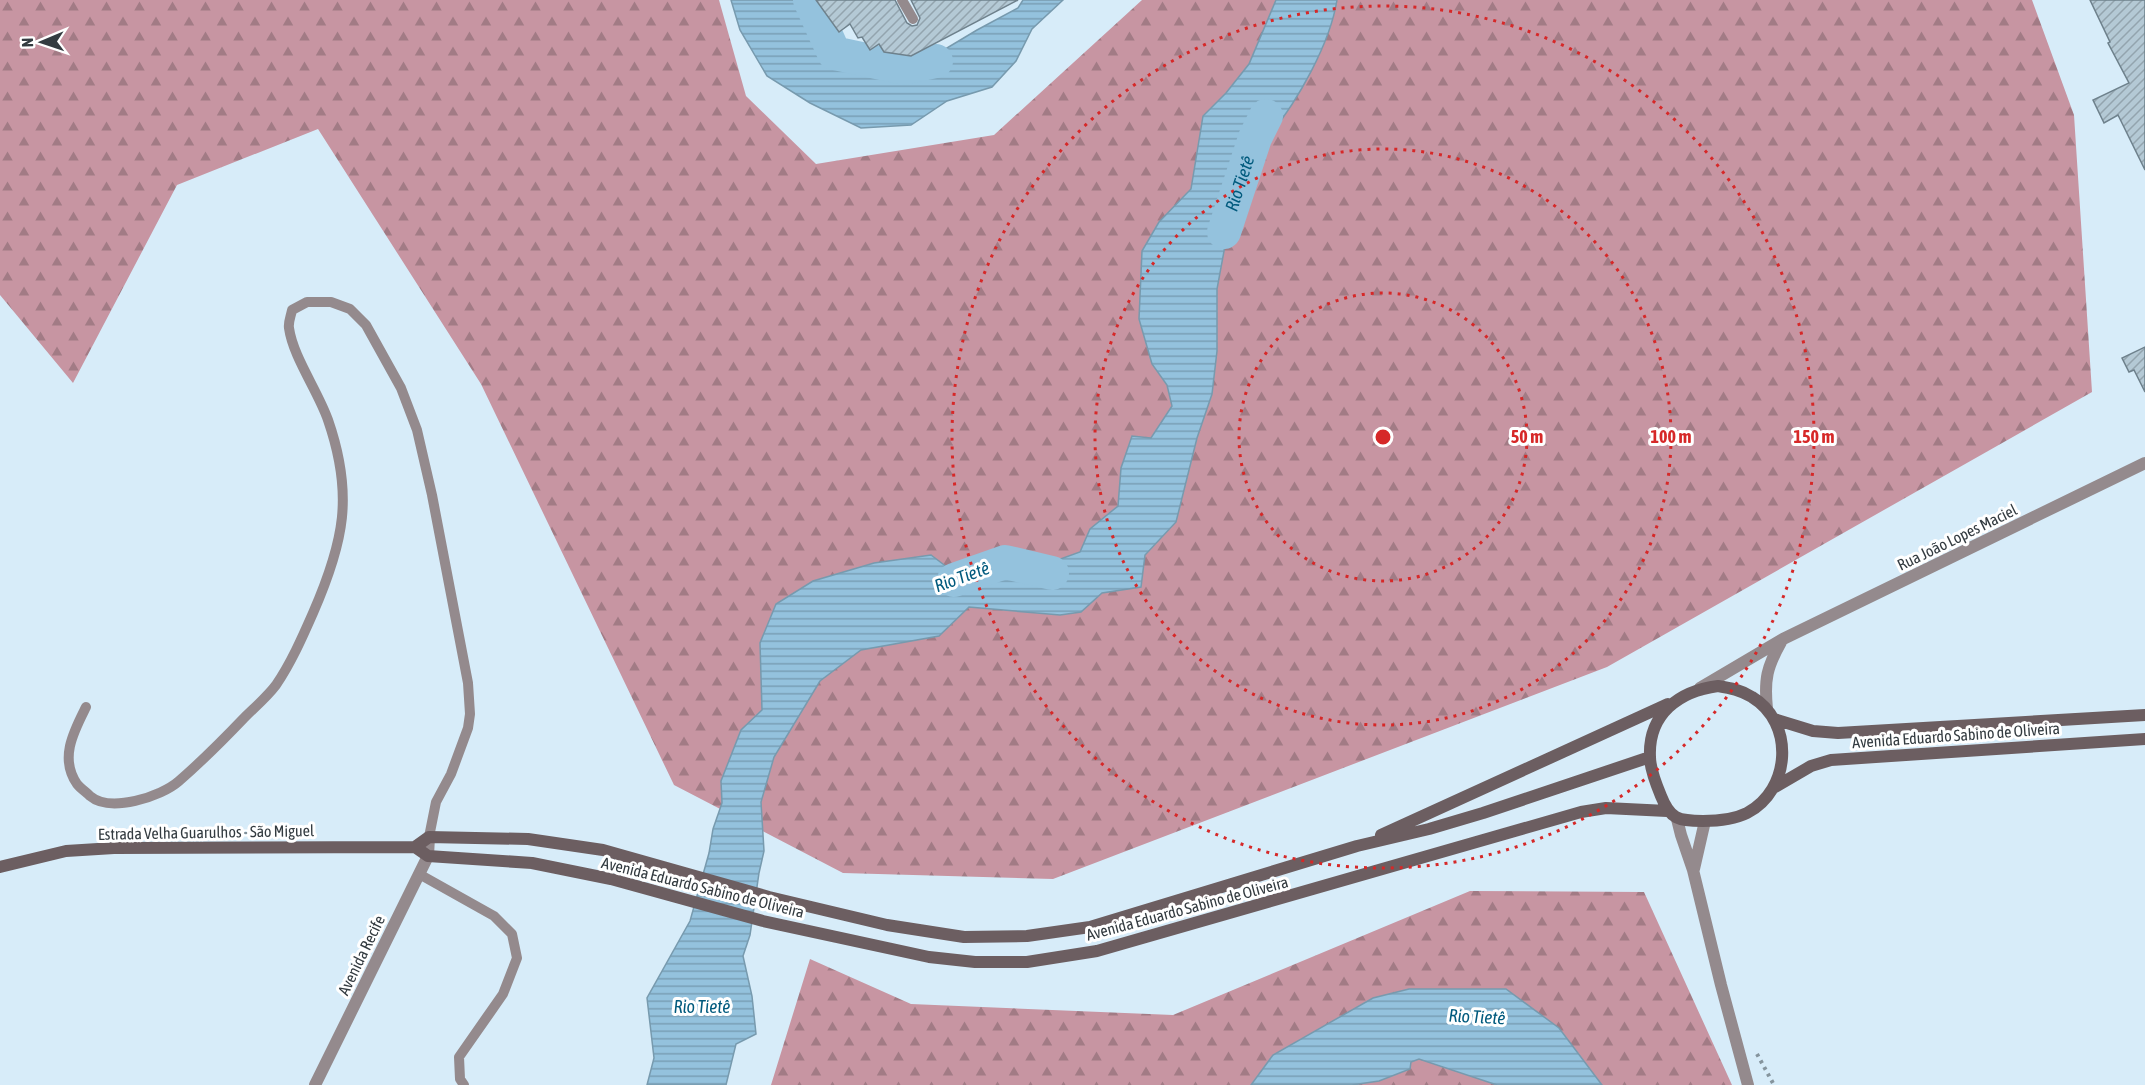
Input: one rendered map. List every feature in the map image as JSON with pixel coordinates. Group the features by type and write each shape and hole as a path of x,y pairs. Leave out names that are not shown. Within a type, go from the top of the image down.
{"main road":[{"path":"1357,846 1700,688 1718,686 1736,689 1753,697 1770,714 1781,735 1783,753 1781,770 1775,787 1763,802 1747,813 1728,820 1677,819 1667,811 1658,789 1650,757 1652,736 1660,717 1675,701"},
{"name":"Avenida Eduardo Sabino de Oliveira","path":"1770,714 1813,731 1838,733 2145,714"},
{"name":"Avenida Eduardo Sabino de Oliveira","path":"1775,787 1811,766 1831,760 2145,739"},
{"path":"1357,846 1483,813 1650,757"},
{"name":"Avenida Eduardo Sabino de Oliveira","path":"428,856 532,863 610,879 763,921 929,957 975,962 1027,962 1097,951 1581,812 1606,808 1667,811"},
{"path":"428,856 415,847 429,837"},
{"name":"Avenida Eduardo Sabino de Oliveira","path":"429,837 528,839 603,850 670,871 769,897 887,925 964,937 1027,936 1090,927 1357,846"},
{"name":"Estrada Velha Guarulhos - São Miguel","path":"0,867 66,851 114,848 415,847"}],"street":[{"name":"Rua João Lopes Maciel","path":"1700,688 1783,639 2145,464"},
{"path":"1770,714 1765,676 1769,663 1783,639"},
{"path":"1677,819 1693,870 1748,1085"},
{"path":"1693,870 1705,821"},
{"name":"Avenida Recife","path":"315,1085 428,856 429,837"}],"lane":[{"path":"902,0 913,19"},
{"path":"86,707 70,741 69,763 77,784 95,800 119,803 148,798 172,787 204,759 274,687 295,653 326,582 342,528 344,499 340,459 328,418 292,341 288,326 292,310 307,302 331,302 350,309 366,325 401,388 417,430 432,495 468,683 470,714 468,728 451,774 436,802 429,837"},
{"path":"419,874 494,916 512,934 517,958 503,994 459,1057 460,1079 464,1085"}],"green space":[{"path":"0,0 719,0 746,96 816,164 994,135 1142,0 2032,0 2074,115 2092,392 1607,667 1053,879 843,873 674,785 481,384 318,129 177,185 73,383 0,295"},
{"path":"1470,891 1644,892 1732,1085 771,1085 810,959 911,1004 1173,1015"}],"water":[{"path":"731,0 801,0 804,18 824,49 853,65 892,65 937,54 1018,8 1023,0 1063,0 1032,29 1016,61 992,87 947,101 911,125 861,128 810,103 767,76 740,30"},
{"name":"Rio Tietê","path":"1276,0 1337,0 1328,35 1302,89 1270,135 1236,172 1240,197 1227,235 1217,289 1217,351 1212,394 1197,438 1176,522 1145,555 1141,587 1102,593 1081,612 1060,615 969,607 939,636 861,650 820,681 774,757 761,802 764,851 750,935 743,956 752,996 756,1034 736,1044 726,1085 647,1085 654,1058 647,998 690,921 709,853 713,829 722,803 721,781 741,730 762,710 760,643 776,604 813,581 874,563 931,555 960,577 985,567 1029,557 1055,561 1080,552 1090,529 1118,506 1121,468 1132,436 1151,438 1172,406 1167,385 1152,364 1139,319 1142,251 1159,222 1191,189 1203,116 1226,93 1249,64"},
{"name":"Rio Tietê","path":"1409,989 1506,989 1559,1028 1602,1085 1497,1085 1419,1059 1411,1062 1410,1069 1379,1081 1352,1085 1251,1085 1273,1055 1373,998"}],"building":[{"path":"816,0 895,0 907,23 912,26 917,25 920,18 911,0 1018,0 911,56 884,52 879,44 870,50 862,37 858,38 850,24 839,32"},
{"path":"2090,0 2145,0 2145,170 2118,115 2104,123 2093,100 2129,83 2108,43 2110,42"},
{"path":"2145,347 2145,392 2134,370 2129,372 2122,358"}],"waterway":[{"name":"Rio Tietê","path":"810,0 834,53 904,68 936,61"},
{"name":"Rio Tietê","path":"1224,232 1255,138 1266,116"},
{"name":"Rio Tietê","path":"954,580 1005,562 1052,573"}]}
